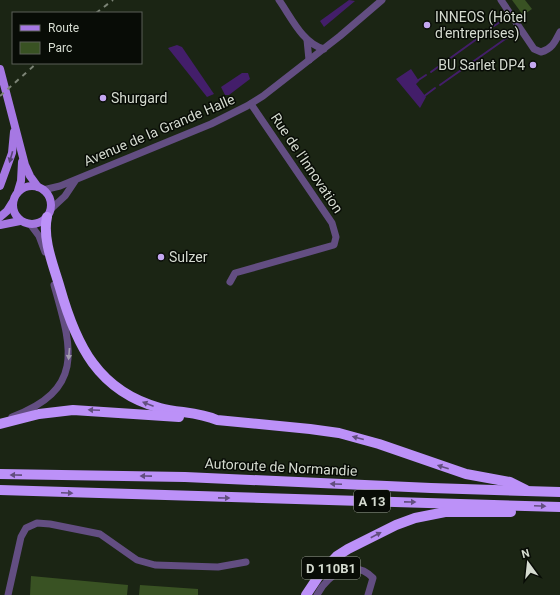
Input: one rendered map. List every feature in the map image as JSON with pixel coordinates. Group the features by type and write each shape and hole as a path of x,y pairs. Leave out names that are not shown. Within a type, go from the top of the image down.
{"highway":[{"path":"49,213 46,229 49,249 68,316 78,340 101,374 119,389 139,400 160,408 208,416 216,420"},
{"path":"0,423 39,414 73,410 216,420 310,429 346,435 379,444 466,474 510,482 526,490"},
{"name":"Autoroute de Normandie","path":"0,474 187,477 560,492"},
{"name":"A 13","path":"0,490 560,507"},
{"path":"306,595 328,564 348,548 356,546 396,526 430,514 512,512 519,506"},
{"name":"D 110B1","path":"313,595 319,583 332,567 356,546"}],"main road":[{"path":"0,225 20,221 30,224 40,222 49,213 50,197 28,174 1,70"},
{"path":"0,186 12,154 15,126"},
{"path":"0,217 8,211 18,191 22,176 21,149"},
{"path":"18,191 27,186 40,188"},
{"path":"13,202 14,213 20,221"}],"street":[{"path":"279,0 312,45 324,49"},
{"name":"Avenue de la Grande Halle","path":"40,188 57,188 211,124 251,104 324,49 382,0"},
{"path":"501,0 534,48 541,52 552,47 560,32"},
{"path":"306,38 309,45 310,60"},
{"name":"Rue de l'Innovation","path":"230,282 235,273 334,245 336,236 332,223 251,104"},
{"path":"49,213 64,198 72,184 78,179"},
{"path":"0,423 25,412 46,400 60,383 68,362 68,338 46,256 40,236 30,224"},
{"path":"8,595 21,537 26,528 37,523 100,534 137,560 155,565 218,567 246,562"},
{"path":"317,595 325,584 348,568 361,569 374,578 368,595"}],"green space":[{"path":"512,0 525,0 532,9 523,15"},
{"path":"31,576 128,585 127,595 30,595"},
{"path":"140,585 198,589 198,595 139,595"}],"shaded area":[{"path":"349,0 355,1 324,27 320,21"},
{"path":"177,45 182,47 214,94 207,97 168,48"},
{"path":"411,69 419,81 416,84 426,97 420,108 396,79"},
{"path":"242,73 248,73 250,79 229,95 225,95 221,87"}],"waterway":[{"path":"494,26 500,22"},
{"path":"431,72 492,28"},
{"path":"440,85 508,37"},
{"path":"417,81 426,75"},
{"path":"423,97 435,88"}],"railway":[{"path":"97,12 113,0"},
{"path":"0,96 36,64"}],"place":[{"name":"INNEOS (Hôtel d'entreprises)","path":"427,25"},
{"name":"BU Sarlet DP4","path":"533,65"},
{"name":"Shurgard","path":"103,98"},
{"name":"Sulzer","path":"161,257"}]}
